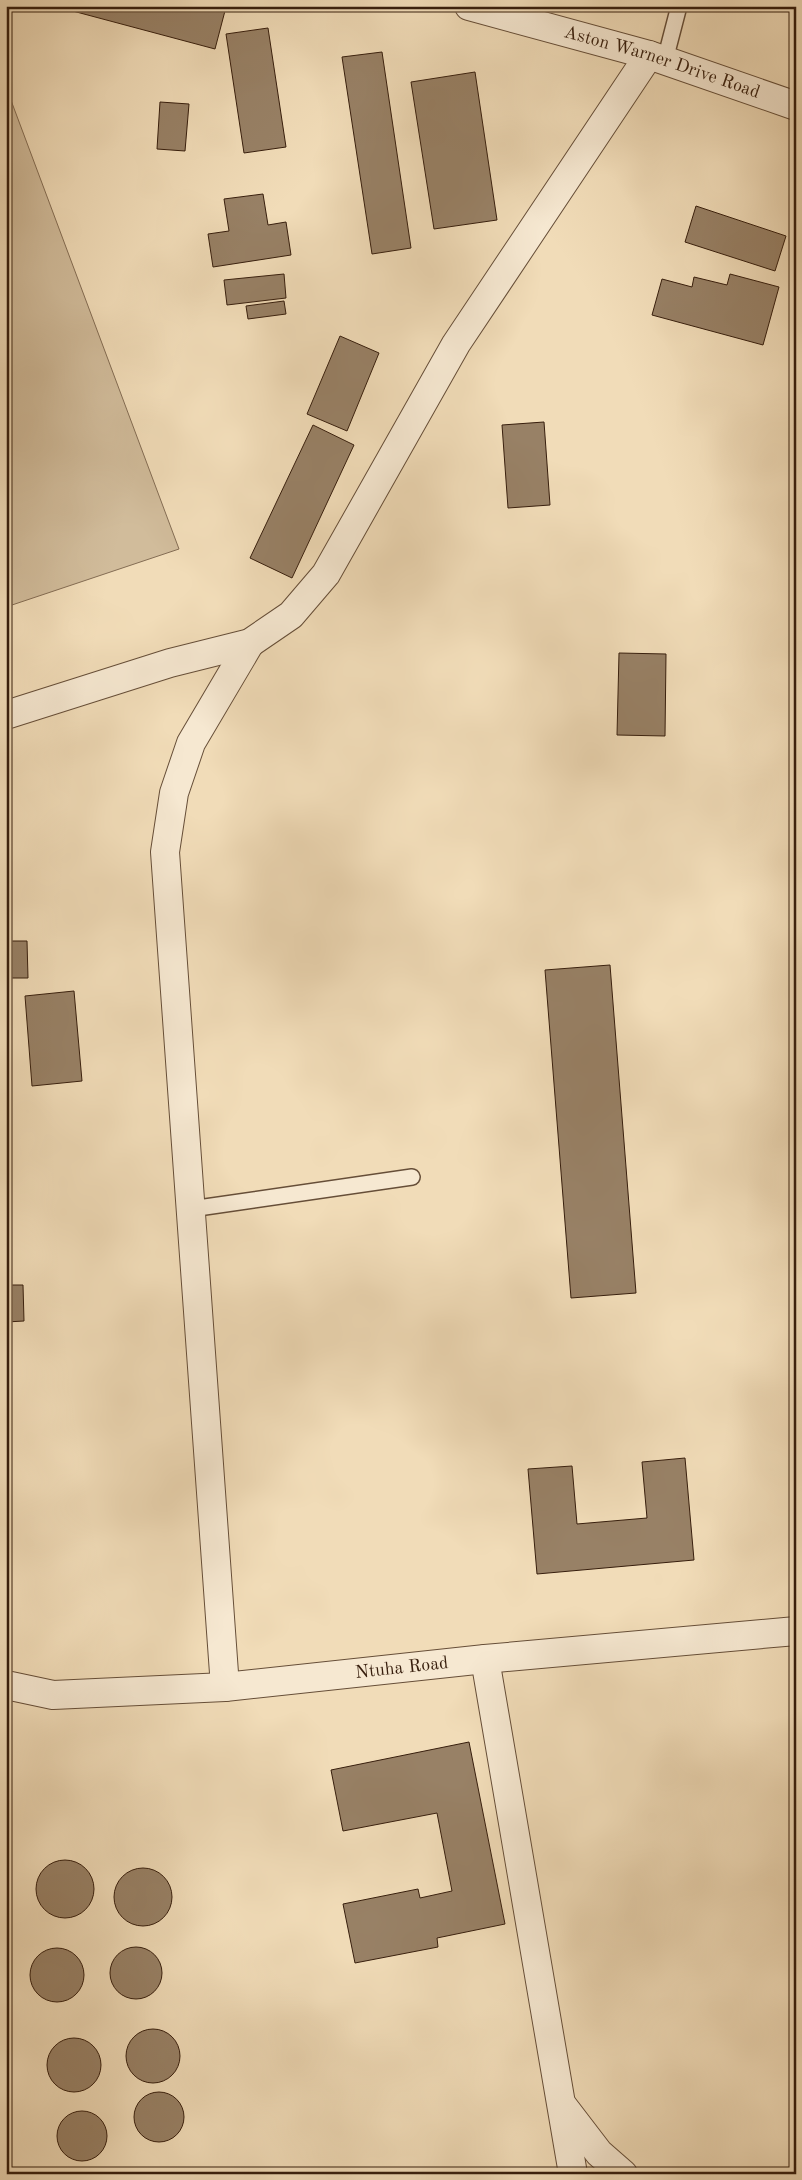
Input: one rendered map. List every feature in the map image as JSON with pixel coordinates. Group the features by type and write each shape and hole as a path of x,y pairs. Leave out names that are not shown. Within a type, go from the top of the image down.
{"street":[{"name":"Aston Warner Drive Road","path":"469,6 657,58 796,106"},
{"path":"6,715 170,663 250,643 291,615 326,574 456,344 657,58"},
{"path":"225,1688 165,852 174,793 191,743 250,643"},
{"name":"Ntuha Road","path":"6,1685 53,1694 225,1688 485,1659 796,1631"},
{"path":"485,1659 573,2174"},
{"path":"560,2103 599,2153 623,2174"}],"lane":[{"path":"657,58 679,6"},
{"path":"191,1209 412,1177"}],"shaded area":[{"path":"6,87 179,549 6,607"}],"building":[{"path":"54,6 222,6 226,7 215,49"},
{"path":"268,28 286,147 244,153 226,34"},
{"path":"382,52 411,248 372,254 342,57"},
{"path":"475,72 497,220 434,229 411,82"},
{"path":"160,102 189,104 185,151 157,149"},
{"path":"263,194 268,225 286,222 291,255 213,267 208,234 229,231 224,199"},
{"path":"696,206 786,236 775,271 685,242"},
{"path":"284,274 286,298 227,305 224,280"},
{"path":"730,274 779,287 763,345 652,315 662,279 692,287 694,277 727,285"},
{"path":"284,301 286,314 248,319 246,306"},
{"path":"340,336 379,353 347,431 307,414"},
{"path":"544,422 550,505 508,508 502,425"},
{"path":"313,425 354,445 292,578 250,558"},
{"path":"619,653 666,654 665,736 617,735"},
{"path":"6,941 27,941 28,978 6,978"},
{"path":"610,965 636,1293 571,1298 545,970"},
{"path":"74,991 82,1081 32,1086 25,996"},
{"path":"6,1285 23,1285 24,1321 6,1322"},
{"path":"685,1458 694,1560 537,1574 528,1469 572,1466 577,1524 647,1518 642,1462"},
{"path":"469,1742 505,1924 437,1938 438,1947 355,1963 343,1904 418,1889 420,1898 452,1891 437,1813 343,1831 331,1770"},
{"path":"65,1860 76,1862 89,1873 94,1889 92,1900 81,1913 65,1918 54,1916 41,1905 36,1889 38,1878 49,1865"},
{"path":"143,1868 159,1873 167,1881 172,1897 167,1913 159,1921 143,1926 127,1921 119,1913 114,1897 119,1881 127,1873"},
{"path":"136,1947 146,1949 154,1955 160,1963 162,1973 160,1983 154,1991 146,1997 136,1999 126,1997 118,1991 112,1983 110,1973 112,1963 118,1955 126,1949"},
{"path":"57,1948 67,1950 76,1956 82,1965 84,1975 82,1985 76,1994 67,2000 57,2002 47,2000 38,1994 32,1985 30,1975 32,1965 38,1956 47,1950"},
{"path":"153,2029 163,2031 172,2037 178,2046 180,2056 178,2066 172,2075 163,2081 153,2083 143,2081 134,2075 128,2066 126,2056 128,2046 134,2037 143,2031"},
{"path":"69,2038 79,2038 89,2042 97,2050 101,2065 97,2080 89,2088 79,2092 69,2092 59,2088 51,2080 47,2070 47,2060 51,2050 59,2042"},
{"path":"154,2092 164,2092 177,2099 184,2112 184,2122 177,2135 164,2142 154,2142 145,2138 138,2131 134,2122 134,2112 138,2103 145,2096"},
{"path":"87,2111 100,2118 106,2126 106,2146 100,2154 92,2160 77,2161 64,2154 58,2146 57,2131 64,2118 72,2112"}]}
